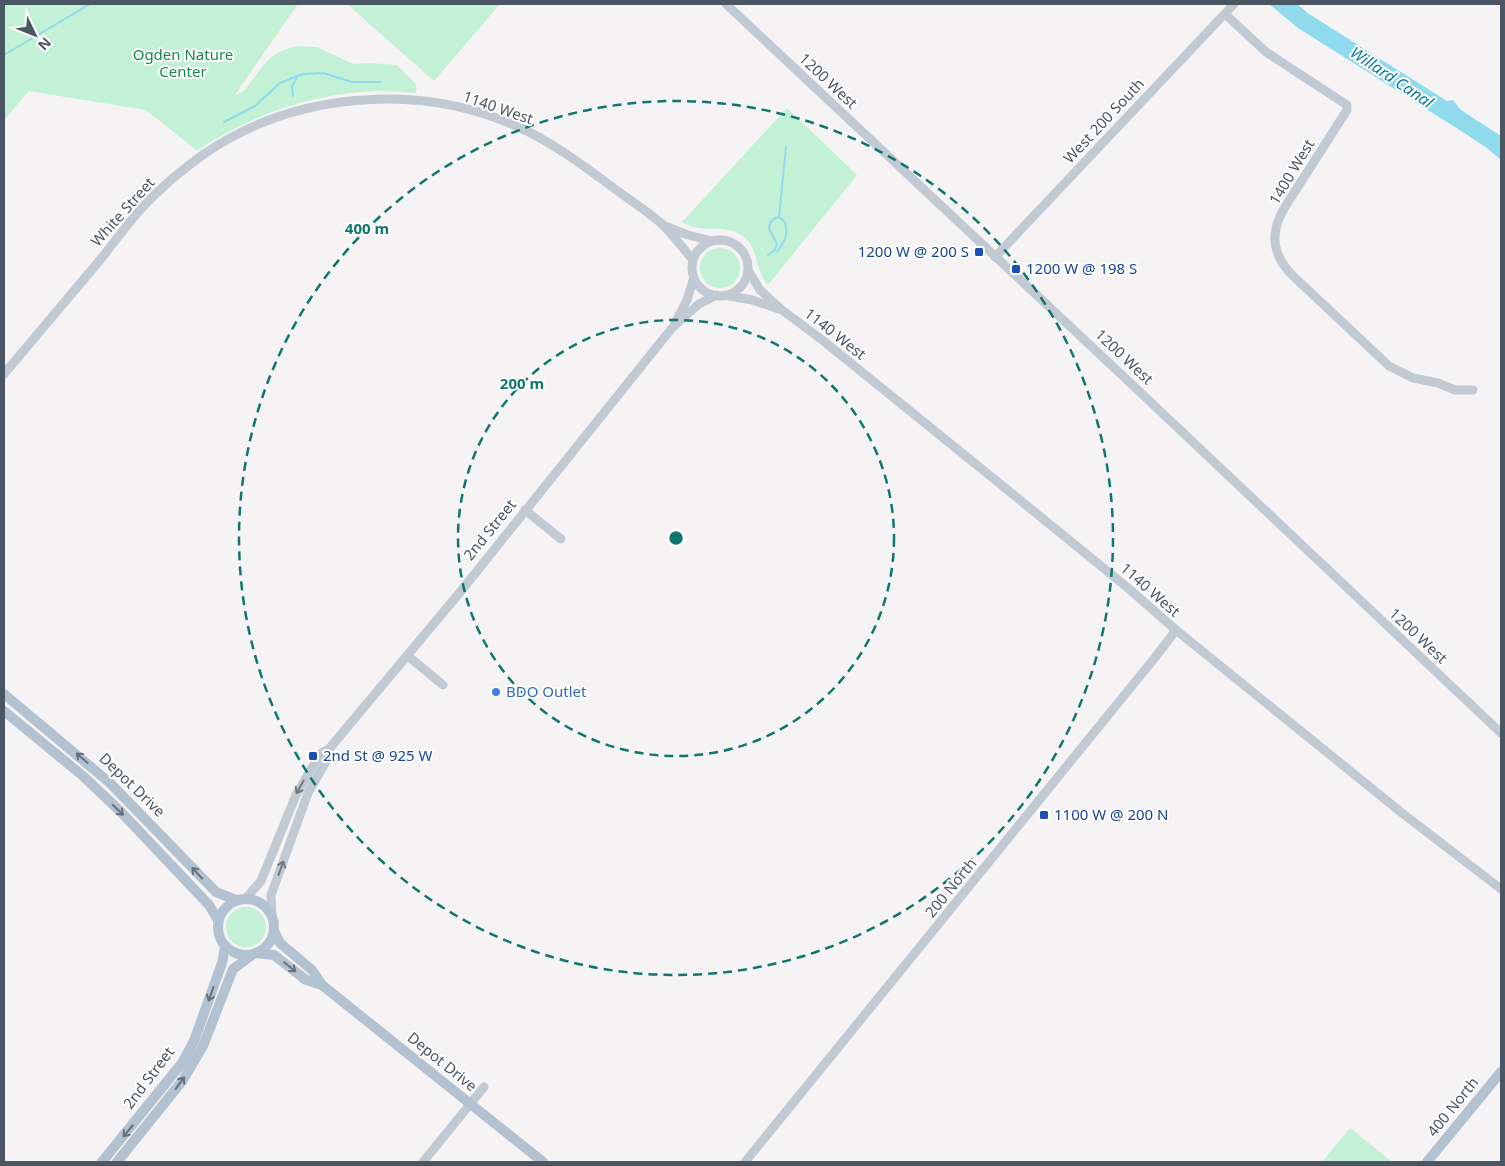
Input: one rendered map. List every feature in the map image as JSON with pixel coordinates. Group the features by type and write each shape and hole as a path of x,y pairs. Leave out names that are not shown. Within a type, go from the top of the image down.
{"main road":[{"name":"Depot Drive","path":"4,694 65,743 110,783 216,892 241,899"},
{"name":"Depot Drive","path":"4,711 83,776 121,812 209,905 218,920"},
{"path":"241,899 258,901 272,915 274,931 268,944 254,954 242,956 233,953 225,947 217,933 218,920 225,907 241,899"},
{"name":"Depot Drive","path":"274,931 280,943 312,970 322,985 542,1162"},
{"name":"2nd Street","path":"102,1162 182,1063 194,1041 222,963 225,947"},
{"name":"Depot Drive","path":"254,954 274,955 306,980 322,985"},
{"name":"2nd Street","path":"117,1162 183,1080 203,1046 233,969 254,954"},
{"name":"400 North","path":"1427,1162 1501,1072"}],"street":[{"name":"1200 West","path":"726,4 1124,376 1501,733"},
{"name":"West 200 South","path":"995,257 1234,4"},
{"name":"1400 West","path":"1225,14 1266,52 1347,106 1347,110 1283,210 1276,228 1277,249 1284,266 1389,366 1413,378 1438,383 1455,390 1473,390"},
{"name":"1140 West","path":"298,111 341,101 408,99 480,112 513,124 575,159 662,225 693,260"},
{"name":"White Street","path":"4,374 161,188 205,154 235,136 265,122 298,111"},
{"name":"1140 West","path":"662,225 688,236 712,241"},
{"path":"721,240 738,246 744,253 747,261 748,270 742,286 729,296 717,295 702,289 694,277 692,268 697,251 712,241 721,240"},
{"name":"1140 West","path":"748,270 760,290 782,310 983,470 1128,588 1176,630 1402,813 1501,890"},
{"name":"2nd Street","path":"672,328 687,300 694,277"},
{"name":"2nd Street","path":"241,899 257,887 261,881 296,795 320,754 329,749 408,656 672,328 699,304 717,295"},
{"name":"1140 West","path":"729,296 752,300 782,310"},
{"path":"526,510 561,539"},
{"name":"200 North","path":"745,1162 1176,630"},
{"path":"408,656 443,685"},
{"name":"2nd Street","path":"272,915 271,895 308,793 328,758 329,749"},
{"path":"423,1162 484,1086"}],"green space":[{"name":"Ogden Nature Center","path":"4,4 298,4 234,96 244,91 265,63 274,55 297,46 317,47 353,64 397,65 415,83 417,90 415,93 355,92 307,101 261,116 196,151 146,110 29,91 4,120"},
{"path":"347,4 500,4 434,81"},
{"path":"787,108 857,175 768,285 761,273 749,242 744,237 729,230 697,228 682,222"},
{"path":"720,248 734,254 740,268 734,282 720,288 706,282 700,268 706,254"},
{"path":"246,907 260,913 266,927 260,941 246,947 232,941 226,927 232,913"},
{"path":"1350,1128 1386,1157 1391,1162 1322,1162"}],"water":[{"name":"Willard Canal","path":"1269,4 1297,4 1309,14 1447,101 1453,100 1461,110 1501,136 1501,160 1487,148 1458,129 1298,28"}],"waterway":[{"path":"4,55 90,4"},
{"path":"224,122 255,106 280,83 303,74 323,73 352,82 380,82"},
{"path":"293,96 292,86 298,76"},
{"path":"779,217 786,147"},
{"path":"768,255 775,250 777,244 769,229 770,223 779,217 785,222 786,234 784,242 777,252"}],"place":[{"name":"1200 W @ 200 S","path":"979,252"},
{"name":"1200 W @ 198 S","path":"1016,269"},
{"name":"BDO Outlet","path":"496,692"},
{"name":"2nd St @ 925 W","path":"313,756"},
{"name":"1100 W @ 200 N","path":"1044,815"}]}
